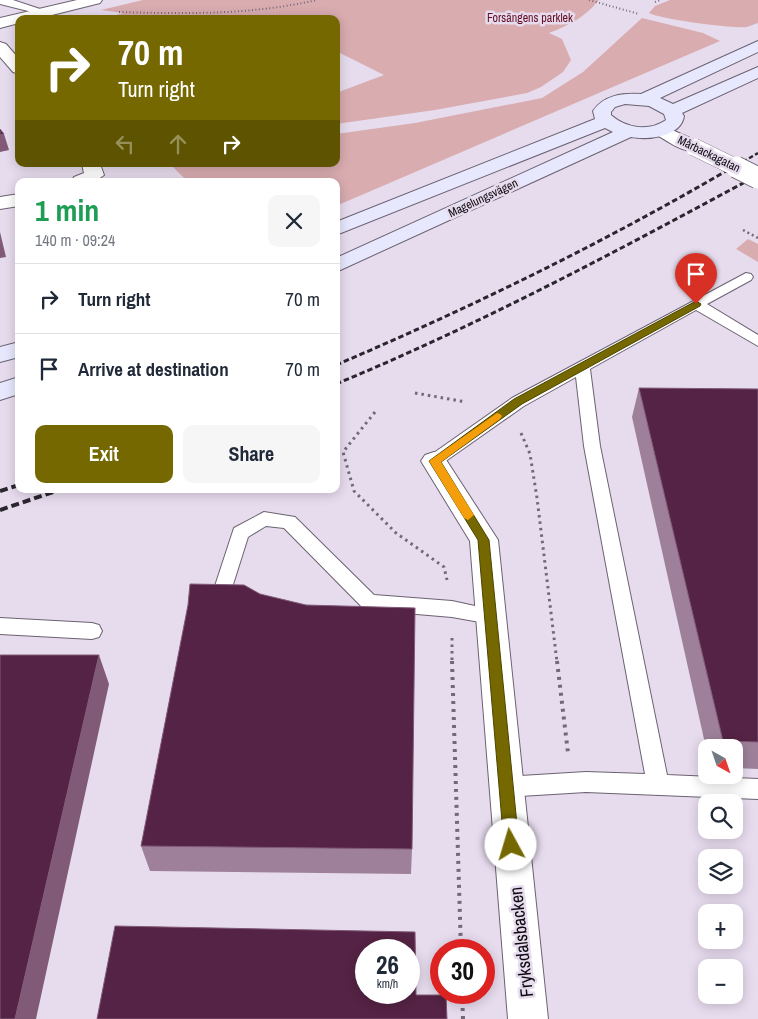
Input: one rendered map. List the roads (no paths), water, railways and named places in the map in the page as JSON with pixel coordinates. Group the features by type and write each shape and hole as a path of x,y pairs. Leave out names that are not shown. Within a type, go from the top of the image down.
{"main road":[{"path":"644,99 758,46"},
{"path":"671,111 758,72"},
{"path":"606,121 602,111 609,103 624,99 644,99 660,104 671,111 674,116 674,122 661,130"},
{"name":"Magelungsvägen","path":"340,227 606,121 629,131 651,132 661,130"},
{"name":"Magelungsvägen","path":"340,264 629,131"},
{"path":"0,355 15,350"},
{"path":"0,392 15,386"}],"street":[{"path":"32,15 94,0"},
{"path":"0,23 15,19"},
{"path":"0,47 15,64"},
{"name":"Mårbackagatan","path":"661,130 758,178"},
{"path":"0,203 15,201"},
{"name":"Fryksdalsbacken","path":"434,461 484,540 528,1019"}],"lane":[{"path":"0,1 44,12"},
{"path":"434,461 501,413 746,277"},
{"path":"696,304 758,341"},
{"path":"582,367 592,446 658,785"},
{"path":"223,589 240,533 264,519 289,522 369,602 452,609 491,616"},
{"path":"0,626 92,631"},
{"path":"506,787 571,783 758,789"}],"railway":[{"path":"731,169 758,153"},
{"path":"340,363 488,297 587,247 733,167"},
{"path":"340,382 444,337 497,311 602,258 758,175"},
{"path":"0,491 15,486"},
{"path":"0,510 50,493"}],"park label":[{"name":"Forsängens parklek","path":"530,18"}]}
